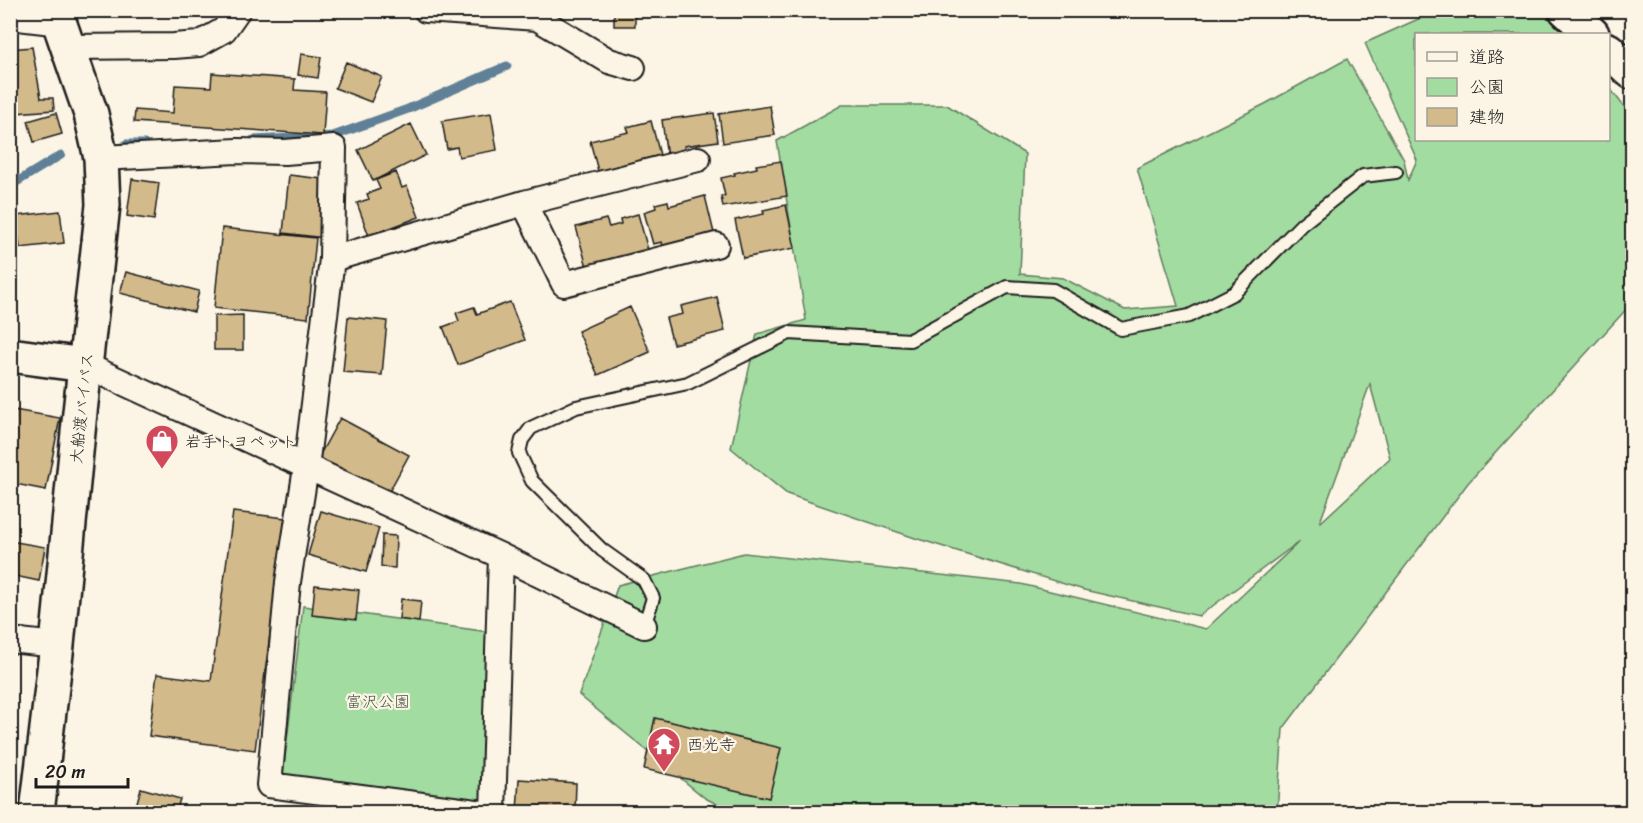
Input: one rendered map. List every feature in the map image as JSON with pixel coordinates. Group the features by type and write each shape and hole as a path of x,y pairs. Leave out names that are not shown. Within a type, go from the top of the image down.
{"main road":[{"path":"1566,10 1591,33"},
{"name":"大船渡バイパス","path":"37,813 103,205 100,158 92,114 62,27"},
{"path":"1610,52 1632,72"},
{"path":"10,355 85,365"}],"street":[{"path":"10,17 174,46 199,44 224,30 238,10"},
{"path":"426,10 537,18 609,61 633,68"},
{"path":"100,158 237,151 285,152 334,147 332,259 306,468 288,582 269,785 476,813"},
{"path":"332,259 524,203 698,159"},
{"path":"524,203 564,284 716,245"},
{"path":"85,365 501,556 644,626"},
{"path":"493,813 501,556"},
{"path":"10,640 57,645"}],"lane":[{"path":"644,626 653,598 644,580 602,550 532,481 519,453 522,440 531,428 576,407 688,383 789,333 910,340 1007,287 1053,290 1122,329 1188,316 1234,293 1302,224 1363,177 1396,172"}],"green space":[{"path":"1436,11 1548,11 1566,33 1415,33 1415,141 1610,141 1610,88 1632,117 1632,303 1468,483 1283,729 1277,812 725,812 729,810 705,798 579,695 618,585 744,553 1021,584 1206,629 1300,541 1199,616 1084,590 915,538 787,494 731,448 757,334 806,320 777,141 842,105 947,105 1025,154 1020,274 1063,278 1125,310 1178,306 1137,168 1265,104 1347,59 1404,160 1408,180 1417,160 1365,43","holes":["1370,384 1390,458 1320,522"]},
{"name":"富沢公園","path":"303,606 496,633 485,801 283,774"}],"building":[{"path":"614,10 658,11 635,11 635,26 614,26"},
{"path":"32,47 41,98 53,98 54,110 16,113 18,143 10,144 10,49"},
{"path":"301,54 321,57 318,78 298,75"},
{"path":"346,62 382,77 371,102 335,88"},
{"path":"212,73 295,79 294,90 326,92 323,135 134,122 135,110 173,113 175,85 211,87"},
{"path":"770,106 775,135 723,143 719,114"},
{"path":"56,113 62,134 34,142 28,121"},
{"path":"491,113 497,150 459,157 457,147 447,149 442,121"},
{"path":"714,113 718,141 684,146 685,155 667,157 662,120"},
{"path":"651,121 660,155 598,171 590,141 629,132 627,127"},
{"path":"411,124 426,155 373,181 358,150"},
{"path":"781,161 787,196 723,207 721,196 725,196 721,178 757,168 756,165"},
{"path":"396,172 402,188 407,186 419,217 369,236 357,203 369,199 367,194 380,189 376,180"},
{"path":"289,175 331,180 325,238 283,233"},
{"path":"132,179 159,183 154,220 127,216"},
{"path":"705,196 714,233 663,246 662,242 653,244 644,212 656,208 655,204 668,201 669,206"},
{"path":"786,205 795,248 743,258 735,220 764,214 763,210"},
{"path":"60,211 64,243 20,248 16,216"},
{"path":"638,214 648,250 587,267 576,227 606,219 609,227 621,224 620,219"},
{"path":"222,228 316,238 308,318 214,308"},
{"path":"126,272 199,291 194,312 120,293"},
{"path":"717,297 725,331 673,344 666,318 683,314 681,306"},
{"path":"510,302 525,340 458,365 443,327 459,321 456,313 474,307 477,314"},
{"path":"630,307 650,352 598,375 578,331"},
{"path":"243,315 243,350 214,350 214,316"},
{"path":"348,317 387,321 382,375 343,372"},
{"path":"14,410 60,418 46,490 10,483 10,426"},
{"path":"340,418 409,455 385,499 316,462"},
{"path":"321,511 379,528 366,572 308,555"},
{"path":"233,512 285,518 255,750 149,736 157,674 211,681"},
{"path":"382,535 396,536 395,568 381,567"},
{"path":"10,541 45,547 39,581 10,575"},
{"path":"315,585 359,590 356,620 312,615"},
{"path":"401,599 421,601 419,622 399,619"},
{"path":"655,718 781,748 769,798 644,769"},
{"path":"10,768 16,769 10,797"},
{"path":"519,779 576,783 575,812 517,812"},
{"path":"141,788 180,799 176,812 160,812 136,806"}],"waterway":[{"path":"253,140 333,136 408,109 507,66"},
{"path":"126,144 144,144"},
{"path":"10,186 61,155"}],"place":[{"name":"岩手トヨペット","path":"162,470"},
{"name":"西光寺","path":"664,773"}]}
